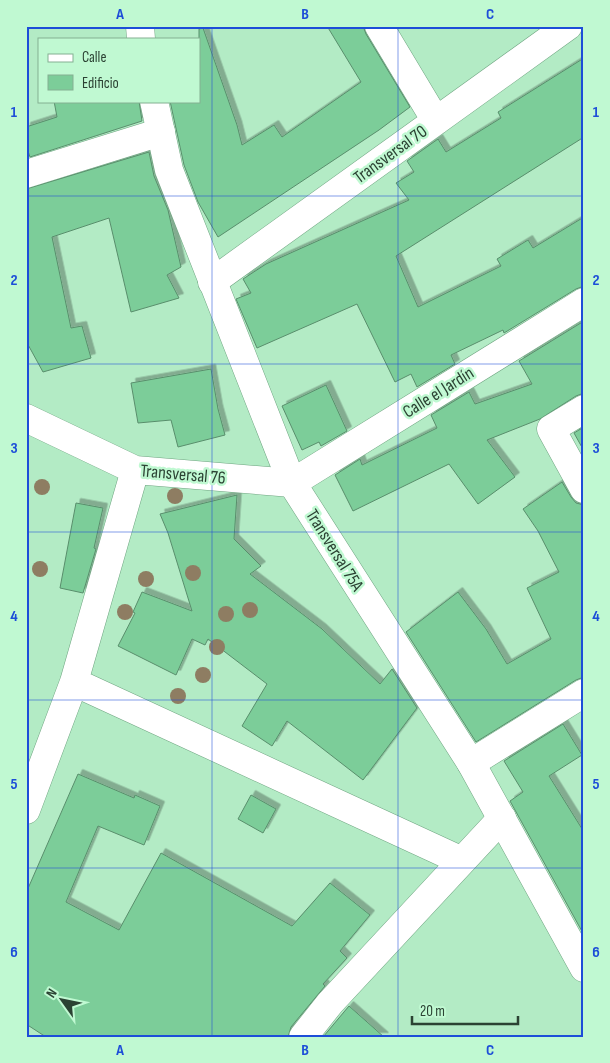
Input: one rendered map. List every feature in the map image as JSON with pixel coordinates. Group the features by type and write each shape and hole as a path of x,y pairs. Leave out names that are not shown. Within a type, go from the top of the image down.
{"street":[{"path":"379,26 436,121"},
{"name":"Transversal 70","path":"212,282 568,26"},
{"name":"Transversal 75A","path":"154,102 169,170 292,482 471,763 584,968"},
{"path":"26,174 161,132"},
{"name":"Calle el Jardín","path":"292,482 584,302"},
{"path":"584,409 551,429 584,489"},
{"name":"Transversal 76","path":"26,418 135,470 292,482"},
{"path":"26,810 74,682 135,470"},
{"path":"74,682 462,861"},
{"path":"471,763 584,693"},
{"path":"302,1037 330,1003 502,818"}],"building":[{"path":"327,26 363,26 410,107 379,130 218,237 198,202 184,165 170,102 200,102 199,29 203,28 237,125 242,145 274,125 282,137 361,82"},
{"path":"584,58 584,137 396,256 418,307 501,266 497,259 528,240 533,248 584,217 584,286 504,333 503,330 451,355 455,364 417,387 411,374 395,382 357,304 257,348 236,299 251,293 243,279 266,264 409,200 396,183 414,172 407,161 438,139 446,152 501,118 498,112"},
{"path":"54,102 139,102 142,121 30,157 26,145 26,127 57,117"},
{"path":"149,152 154,176 168,210 181,267 167,275 179,298 131,312 109,218 52,237 71,328 82,326 91,358 43,372 26,341 26,189"},
{"path":"584,321 584,393 540,419 487,440 515,477 478,504 449,464 353,511 335,475 360,459 362,465 437,428 431,415 469,392 475,404 532,384 519,361"},
{"path":"211,369 225,435 178,447 171,420 138,423 131,383"},
{"path":"326,385 347,431 321,446 319,442 302,450 282,406"},
{"path":"584,427 584,451 574,433"},
{"path":"562,482 576,503 584,505 584,677 576,680 476,742 406,632 458,592 486,629 507,664 551,639 527,588 559,572 538,531 523,509"},
{"path":"237,495 234,539 261,566 250,574 322,629 380,684 392,669 417,708 363,780 287,721 272,746 242,726 267,684 208,639 205,645 192,639 176,675 118,646 135,613 133,612 142,592 192,611 168,533 160,514"},
{"path":"76,503 103,508 94,548 96,549 83,593 60,588"},
{"path":"563,724 582,755 549,776 584,832 584,935 510,801 523,792 504,761"},
{"path":"78,774 134,798 135,795 160,806 144,845 98,826 66,902 119,930 161,853 292,926 330,883 370,915 340,951 347,958 323,984 325,986 291,1027 288,1037 46,1037 26,1024 26,893"},
{"path":"251,795 276,809 263,833 238,819"},
{"path":"349,1006 384,1037 323,1037"}]}
